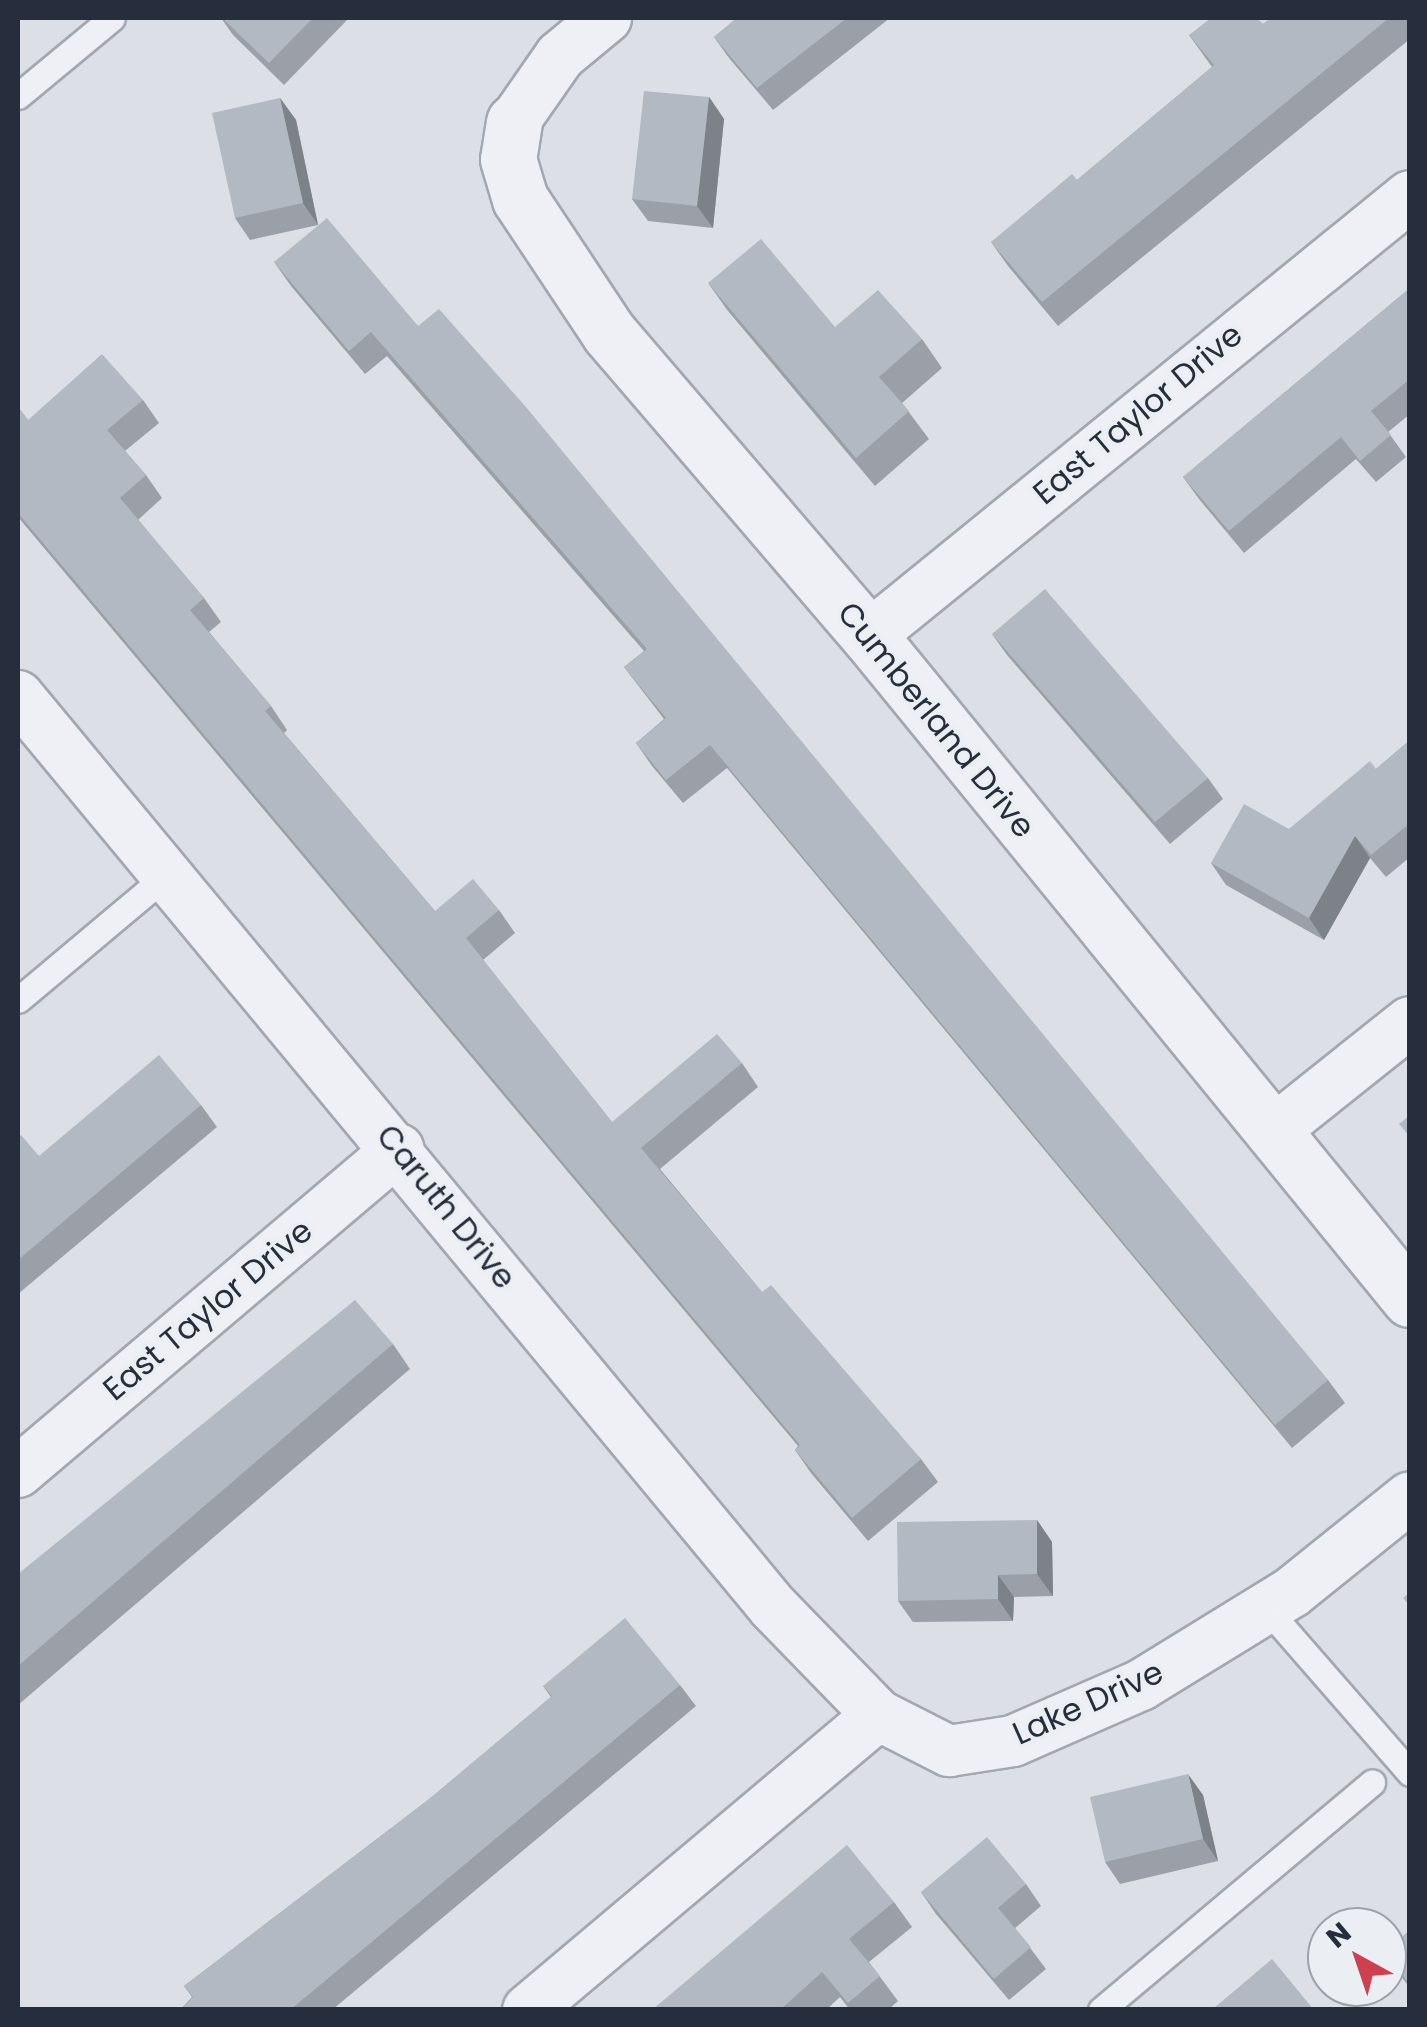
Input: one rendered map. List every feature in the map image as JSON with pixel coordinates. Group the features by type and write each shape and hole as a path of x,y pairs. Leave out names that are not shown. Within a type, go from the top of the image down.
{"street":[{"path":"514,122 560,56 606,18"},
{"name":"Cumberland Drive","path":"514,122 508,159 520,199 608,333 869,636 1410,1299"},
{"name":"East Taylor Drive","path":"869,636 1410,196"},
{"name":"Caruth Drive","path":"18,696 399,1149 773,1606 878,1715"},
{"path":"1272,1132 1410,1022"},
{"name":"East Taylor Drive","path":"18,1472 399,1149"},
{"name":"Lake Drive","path":"878,1715 950,1751 1013,1741 1140,1685 1266,1608 1410,1497"},
{"path":"528,2010 878,1715"}],"lane":[{"path":"18,96 112,18"},
{"path":"18,1000 168,874"},
{"path":"1266,1608 1410,1773"},
{"path":"1101,2010 1372,1783"}],"building":[{"path":"222,18 313,18 269,63"},
{"path":"737,18 847,18 757,88 714,37"},
{"path":"1211,18 1257,18 1263,24 1271,18 1389,18 1042,302 991,242 1072,174 1077,180 1214,65 1189,35"},
{"path":"644,91 709,97 697,206 632,199"},
{"path":"280,98 303,203 235,218 212,113"},
{"path":"327,218 418,326 439,309 526,407 1328,1380 1275,1425 710,745 666,780 636,743 666,718 624,667 647,649 371,332 349,351 274,262"},
{"path":"761,239 835,327 878,290 922,339 879,377 909,411 856,458 708,283"},
{"path":"1410,288 1410,379 1371,411 1391,435 1360,461 1341,437 1229,531 1183,477"},
{"path":"102,354 143,400 107,430 146,475 120,498 204,598 190,610 271,706 265,711 435,911 473,879 499,910 466,938 612,1122 717,1034 742,1063 641,1148 762,1292 771,1285 921,1459 852,1518 795,1450 800,1445 18,513 18,407 28,420"},
{"path":"1045,589 1208,778 1155,822 992,634"},
{"path":"1410,740 1410,823 1371,855 1355,836 1309,918 1211,863 1244,804 1289,829 1370,761 1376,769"},
{"path":"159,1055 201,1105 18,1260 18,1138 21,1135 39,1156"},
{"path":"1410,1115 1410,1137 1399,1124"},
{"path":"355,1300 393,1344 18,1666 18,1574"},
{"path":"1037,1520 1037,1574 998,1575 998,1599 898,1601 897,1522"},
{"path":"625,1618 680,1685 290,2010 180,2010 193,1997 184,1986 428,1800 552,1696 543,1686"},
{"path":"1188,1774 1203,1839 1105,1862 1090,1797"},
{"path":"987,1837 1026,1884 998,1908 1031,1947 994,1979 921,1892"},
{"path":"847,1845 894,1902 849,1939 880,1976 848,2003 822,1972 780,2010 652,2010"},
{"path":"1410,1930 1410,1984 1407,1980"},
{"path":"1272,1959 1307,2002 1307,2007 1314,2010 1215,2010"}]}
